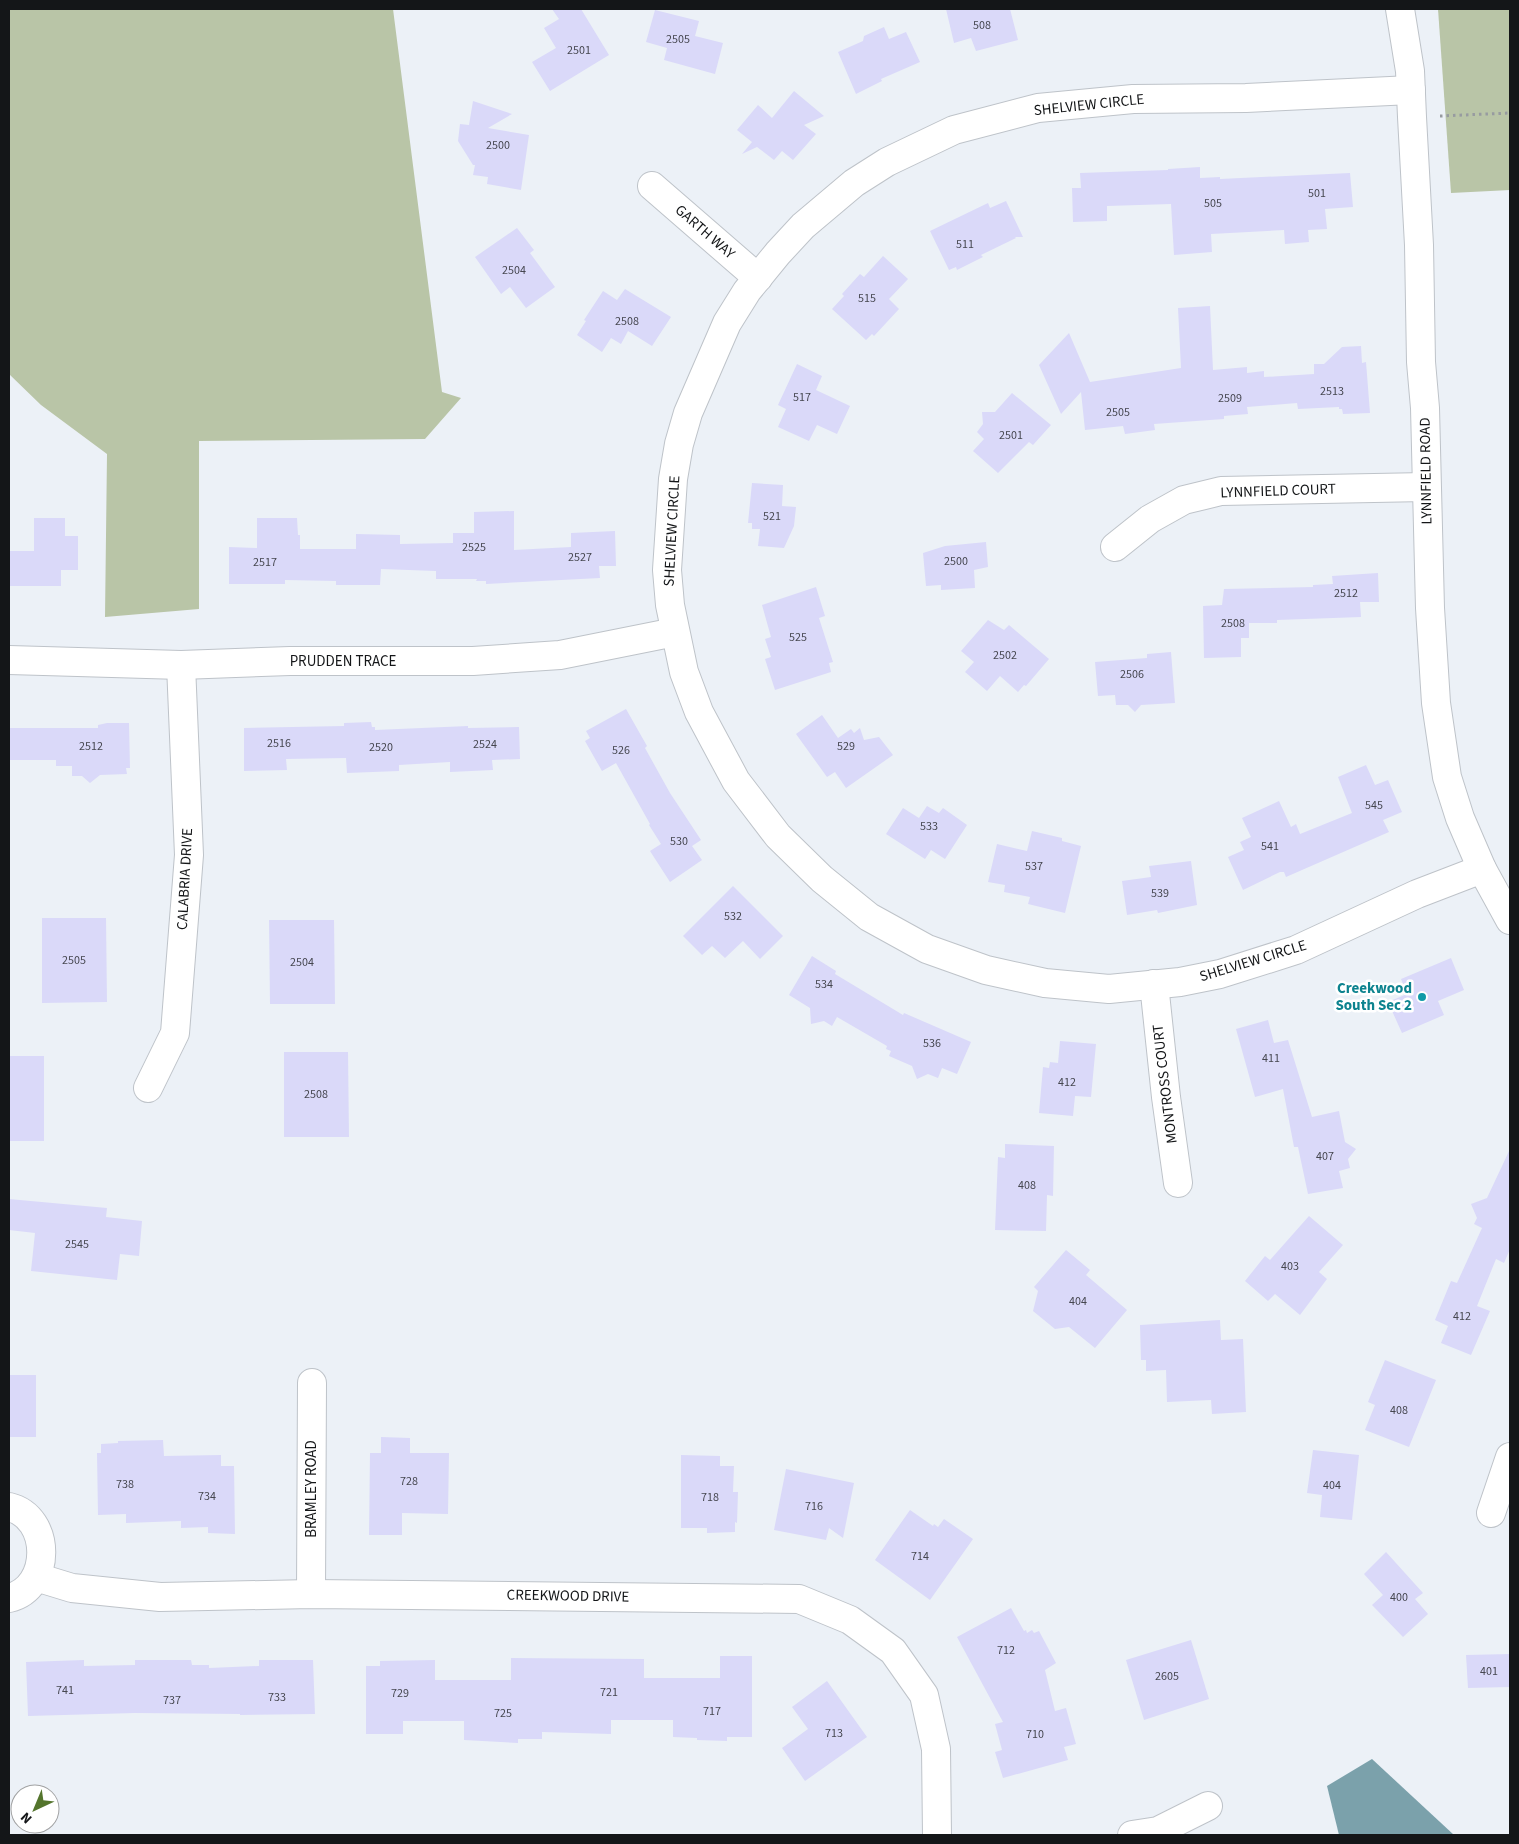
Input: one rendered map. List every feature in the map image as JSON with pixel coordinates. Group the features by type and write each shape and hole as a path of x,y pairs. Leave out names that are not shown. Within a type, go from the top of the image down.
{"street":[{"name":"LYNNFIELD ROAD","path":"1400,9 1410,71 1411,90 1419,245 1430,608 1436,703 1447,777 1460,818 1482,869 1510,920"},
{"name":"SHELVIEW CIRCLE","path":"1411,90 1246,98 1133,99 1038,108 954,130 887,162 854,183 802,226 747,292 727,323 688,413 679,444 673,478 667,570 670,605 684,672 699,712 736,781 778,836 822,879 869,917 927,949 986,970 1045,983 1109,989 1180,982 1220,974 1296,950 1417,894 1482,869"},
{"name":"GARTH WAY","path":"652,186 758,278"},
{"name":"LYNNFIELD COURT","path":"1115,547 1150,519 1184,500 1220,491 1426,487"},
{"name":"PRUDDEN TRACE","path":"9,660 181,665 290,661 473,661 560,655 675,632"},
{"name":"CALABRIA DRIVE","path":"148,1088 174,1033 189,855 181,665"},
{"name":"MONTROSS COURT","path":"1154,984 1166,1097 1178,1183"},
{"name":"BRAMLEY ROAD","path":"311,1594 312,1383"},
{"path":"1491,1513 1510,1457"},
{"path":"9,1507 27,1517 36,1530 42,1546 41,1562 36,1577 26,1589 9,1598"},
{"name":"CREEKWOOD DRIVE","path":"36,1577 72,1588 160,1597 311,1594 799,1599 850,1620 893,1650 924,1695 936,1749 937,1835"},
{"path":"1132,1835 1158,1831 1208,1806"}],"path":[{"path":"1412,117 1510,113"}],"green space":[{"path":"9,9 393,9 442,392 461,398 425,439 199,441 199,609 105,617 107,454 41,405 9,374"},
{"path":"1438,9 1510,9 1510,190 1451,193"}],"water":[{"path":"1372,1759 1454,1835 1339,1835 1327,1786"}],"building":[{"path":"552,9 581,9 609,55 550,91 532,62 556,48 544,28 559,19"},
{"path":"946,9 1010,9 1018,40 976,51 971,38 954,43"},
{"path":"655,10 699,21 695,36 723,43 715,74 664,60 667,48 646,42"},
{"path":"884,27 889,39 906,32 920,62 881,79 882,81 856,94 838,52 863,41 864,36"},
{"path":"794,91 824,116 804,125 816,134 793,160 782,151 774,160 757,147 742,154 752,142 737,130 758,105 772,118"},
{"path":"473,101 512,114 488,128 529,135 521,190 487,184 488,177 473,175 475,165 473,165 458,141 460,124 469,125"},
{"path":"1200,167 1200,178 1220,177 1220,179 1350,173 1353,207 1325,209 1327,229 1308,230 1309,242 1285,244 1284,230 1211,234 1212,252 1174,255 1171,204 1107,206 1107,221 1073,222 1072,188 1081,188 1080,173"},
{"path":"1006,201 1023,237 1015,237 981,255 983,257 957,270 956,267 949,270 930,231 988,203 990,208"},
{"path":"517,228 534,250 530,253 555,287 526,308 510,287 501,294 475,257"},
{"path":"883,256 908,279 889,299 899,309 874,336 872,334 866,340 832,309 844,296 842,294 860,274 864,277"},
{"path":"625,289 671,317 652,346 628,331 621,344 611,338 602,352 577,335 586,321 584,320 603,291 617,300"},
{"path":"1210,306 1213,370 1247,367 1247,373 1264,371 1264,377 1314,374 1314,364 1324,364 1342,347 1361,346 1362,363 1366,362 1370,413 1343,414 1342,409 1339,409 1339,407 1298,409 1297,403 1247,407 1248,414 1224,416 1224,419 1154,424 1155,430 1125,434 1123,426 1085,430 1081,392 1061,414 1039,365 1069,333 1090,382 1181,368 1178,308"},
{"path":"797,364 822,376 816,390 850,406 837,434 817,425 809,441 778,427 786,409 778,405"},
{"path":"1012,393 1051,425 1033,445 1029,442 998,473 973,451 984,439 977,432 983,424 982,412 995,412"},
{"path":"752,483 783,485 782,506 796,507 794,526 784,548 758,546 760,529 752,529 752,523 748,523"},
{"path":"514,511 514,550 571,547 571,533 615,531 616,566 599,566 600,578 486,584 486,581 476,581 477,579 436,579 436,571 381,569 380,585 336,585 336,581 285,580 285,584 229,584 229,547 257,548 257,518 297,518 300,549 356,549 356,534 400,535 400,544 453,543 453,533 474,533 474,512"},
{"path":"34,518 65,518 65,536 78,536 78,570 61,570 61,586 9,586 9,551 34,551"},
{"path":"986,542 988,567 974,570 975,588 941,590 941,585 926,586 923,553 945,546"},
{"path":"1378,573 1379,602 1360,602 1361,617 1249,623 1249,638 1241,638 1241,657 1204,658 1203,606 1222,605 1224,589 1313,587 1313,585 1333,584 1332,576"},
{"path":"816,587 825,616 819,618 833,662 829,663 831,672 775,690 765,659 771,657 765,639 771,637 762,605"},
{"path":"988,620 1004,630 1009,625 1049,659 1026,686 1024,685 1018,692 1000,676 987,691 965,672 974,662 961,651"},
{"path":"1171,652 1175,703 1141,705 1135,712 1128,705 1116,705 1115,695 1098,696 1095,662 1147,658 1147,654"},
{"path":"626,709 670,793 701,840 692,846 702,860 670,882 650,851 661,844 616,763 602,771 585,741 590,738 586,731"},
{"path":"822,715 838,738 851,729 854,733 860,728 864,740 879,737 893,755 846,788 835,772 827,777 796,734"},
{"path":"371,722 375,730 468,726 468,728 519,727 520,759 492,760 493,770 450,772 450,762 399,765 399,771 347,773 346,758 286,759 287,770 244,771 244,728 344,726 344,723"},
{"path":"129,723 130,768 126,768 127,774 100,775 90,783 82,776 72,776 72,766 56,766 56,760 9,760 9,728 98,728 98,725"},
{"path":"1366,765 1375,785 1388,780 1402,812 1383,820 1389,832 1286,877 1284,872 1280,872 1243,890 1228,857 1244,850 1240,842 1251,837 1242,818 1279,801 1291,827 1296,824 1300,834 1352,813 1338,777"},
{"path":"927,806 939,813 943,808 967,825 945,859 931,850 925,859 886,834 903,808 919,818"},
{"path":"1032,831 1062,838 1062,841 1081,846 1065,913 1028,904 1030,897 1004,892 1005,885 988,882 997,844 1027,851"},
{"path":"1191,861 1197,905 1158,913 1157,910 1127,915 1122,881 1151,877 1149,866"},
{"path":"733,886 783,936 760,959 743,941 725,958 712,946 702,955 683,936"},
{"path":"42,918 106,918 107,1002 42,1003"},
{"path":"269,920 334,920 335,1004 270,1004"},
{"path":"812,956 836,971 835,974 903,1015 904,1013 971,1042 957,1074 942,1068 938,1078 928,1074 917,1079 912,1066 889,1056 891,1051 886,1049 887,1046 837,1017 832,1026 824,1021 811,1024 810,1008 789,995"},
{"name":"Creekwood South Sec 2","path":"1451,958 1464,990 1438,1001 1444,1015 1402,1033 1388,1002 1407,994 1401,979"},
{"path":"1268,1020 1274,1043 1288,1040 1312,1117 1339,1111 1345,1142 1356,1149 1348,1159 1350,1168 1339,1171 1343,1188 1308,1194 1298,1147 1294,1147 1283,1089 1255,1097 1236,1029"},
{"path":"1060,1041 1096,1044 1091,1097 1075,1096 1073,1116 1039,1113 1043,1067 1049,1068 1050,1062 1058,1063"},
{"path":"284,1052 348,1052 349,1137 284,1137"},
{"path":"9,1056 44,1056 44,1141 9,1141"},
{"path":"1005,1144 1054,1146 1053,1196 1047,1195 1046,1231 995,1230 998,1157 1005,1158"},
{"path":"1510,1149 1510,1249 1504,1263 1496,1259 1477,1306 1490,1311 1471,1355 1441,1343 1448,1326 1435,1320 1451,1281 1457,1283 1482,1228 1474,1224 1477,1218 1471,1204 1487,1198"},
{"path":"9,1199 107,1208 106,1217 142,1221 139,1256 120,1254 117,1280 31,1271 35,1233 9,1230"},
{"path":"1309,1216 1343,1245 1319,1272 1327,1279 1300,1315 1275,1294 1268,1301 1245,1281 1265,1256 1270,1260"},
{"path":"1066,1250 1090,1270 1086,1275 1127,1310 1095,1348 1069,1327 1055,1329 1033,1311 1038,1291 1034,1287"},
{"path":"1220,1320 1221,1340 1243,1339 1246,1412 1212,1414 1211,1400 1167,1402 1166,1370 1146,1371 1146,1360 1141,1360 1140,1325"},
{"path":"1385,1360 1436,1380 1409,1447 1365,1430 1375,1405 1368,1402"},
{"path":"9,1375 36,1375 36,1437 9,1437"},
{"path":"381,1437 410,1438 410,1453 449,1453 448,1514 402,1513 402,1535 369,1535 370,1453 381,1453"},
{"path":"163,1440 164,1456 221,1455 221,1466 234,1466 235,1534 208,1533 208,1527 181,1528 181,1521 126,1523 126,1514 98,1515 97,1453 101,1453 101,1444 118,1443 118,1441"},
{"path":"1313,1450 1359,1455 1352,1520 1320,1517 1322,1495 1307,1493"},
{"path":"681,1455 720,1456 720,1466 734,1466 733,1492 738,1492 735,1532 707,1533 707,1528 681,1528"},
{"path":"786,1469 854,1483 843,1538 829,1528 826,1540 774,1530"},
{"path":"910,1510 933,1526 934,1524 938,1527 944,1519 973,1539 930,1600 875,1560"},
{"path":"1386,1552 1423,1593 1415,1599 1428,1614 1403,1637 1372,1605 1383,1595 1364,1574"},
{"path":"1011,1608 1024,1631 1026,1630 1027,1633 1032,1630 1034,1633 1039,1631 1056,1663 1045,1670 1055,1711 1066,1708 1076,1744 1064,1747 1068,1760 1003,1778 995,1752 1002,1750 995,1724 1003,1722 957,1637"},
{"path":"1191,1640 1209,1699 1144,1720 1126,1660"},
{"path":"1510,1654 1510,1687 1468,1688 1466,1655"},
{"path":"720,1656 752,1656 752,1737 727,1737 727,1741 673,1737 673,1720 611,1720 611,1734 542,1732 542,1739 518,1739 518,1743 464,1740 464,1721 403,1721 403,1734 366,1734 366,1666 380,1666 380,1661 435,1660 435,1680 511,1680 511,1658 644,1659 644,1678 720,1678"},
{"path":"84,1660 84,1666 135,1665 135,1660 191,1660 192,1665 209,1665 209,1668 259,1666 259,1660 313,1660 315,1714 135,1713 28,1716 26,1662"},
{"path":"827,1681 867,1737 805,1781 782,1748 808,1729 792,1707"}],"place":[{"name":"Creekwood South Sec 2","path":"1422,997"}]}
